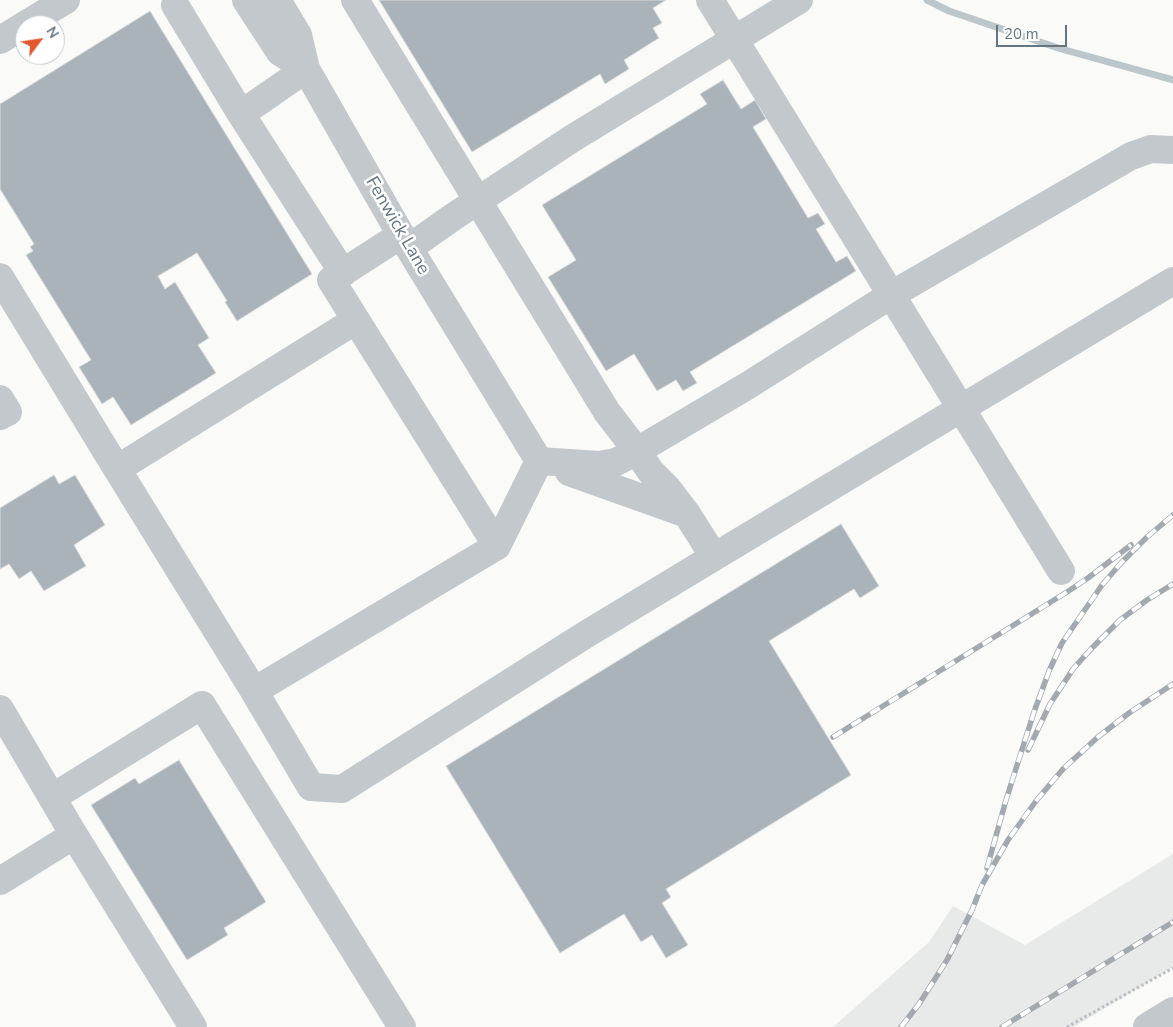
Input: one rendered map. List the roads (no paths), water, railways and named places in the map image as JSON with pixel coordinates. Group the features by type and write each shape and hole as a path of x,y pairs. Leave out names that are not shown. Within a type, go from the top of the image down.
{"street":[{"name":"Fenwick Lane","path":"246,0 280,52 306,69 405,242 539,461"},
{"path":"241,114 306,69 298,34 277,0"},
{"path":"355,0 607,412 651,472 668,489 687,514 714,557"},
{"path":"710,0 1061,571"},
{"path":"498,546 331,280 405,242 478,201 573,138 799,0"},
{"path":"0,40 55,3"},
{"path":"175,5 241,114 342,273"},
{"path":"539,461 599,465 616,462 747,386 891,295 1132,156 1151,149 1173,150"},
{"path":"0,277 254,691 311,788 342,790 585,635 1173,281"},
{"path":"118,469 356,320"},
{"path":"0,399 8,412 0,416"},
{"path":"539,461 687,514"},
{"path":"254,691 498,546 539,461"},
{"path":"53,797 202,705 402,1027"},
{"path":"0,709 74,835 193,1027"},
{"path":"0,880 74,835"},
{"path":"1146,1027 1173,1011"}],"waterway":[{"path":"927,0 949,11 1058,48 1173,80"}],"railway":[{"path":"987,868 1034,712 1049,671 1062,643 1102,585 1121,563 1173,515"},
{"path":"833,737 1067,592 1131,545"},
{"path":"1028,750 1050,704 1073,669 1120,620 1173,584"},
{"path":"901,1027 919,1004 947,960 972,910 982,885 1008,840 1036,801 1063,769 1098,737 1129,713 1173,684"},
{"path":"1002,1027 1173,922"}]}
